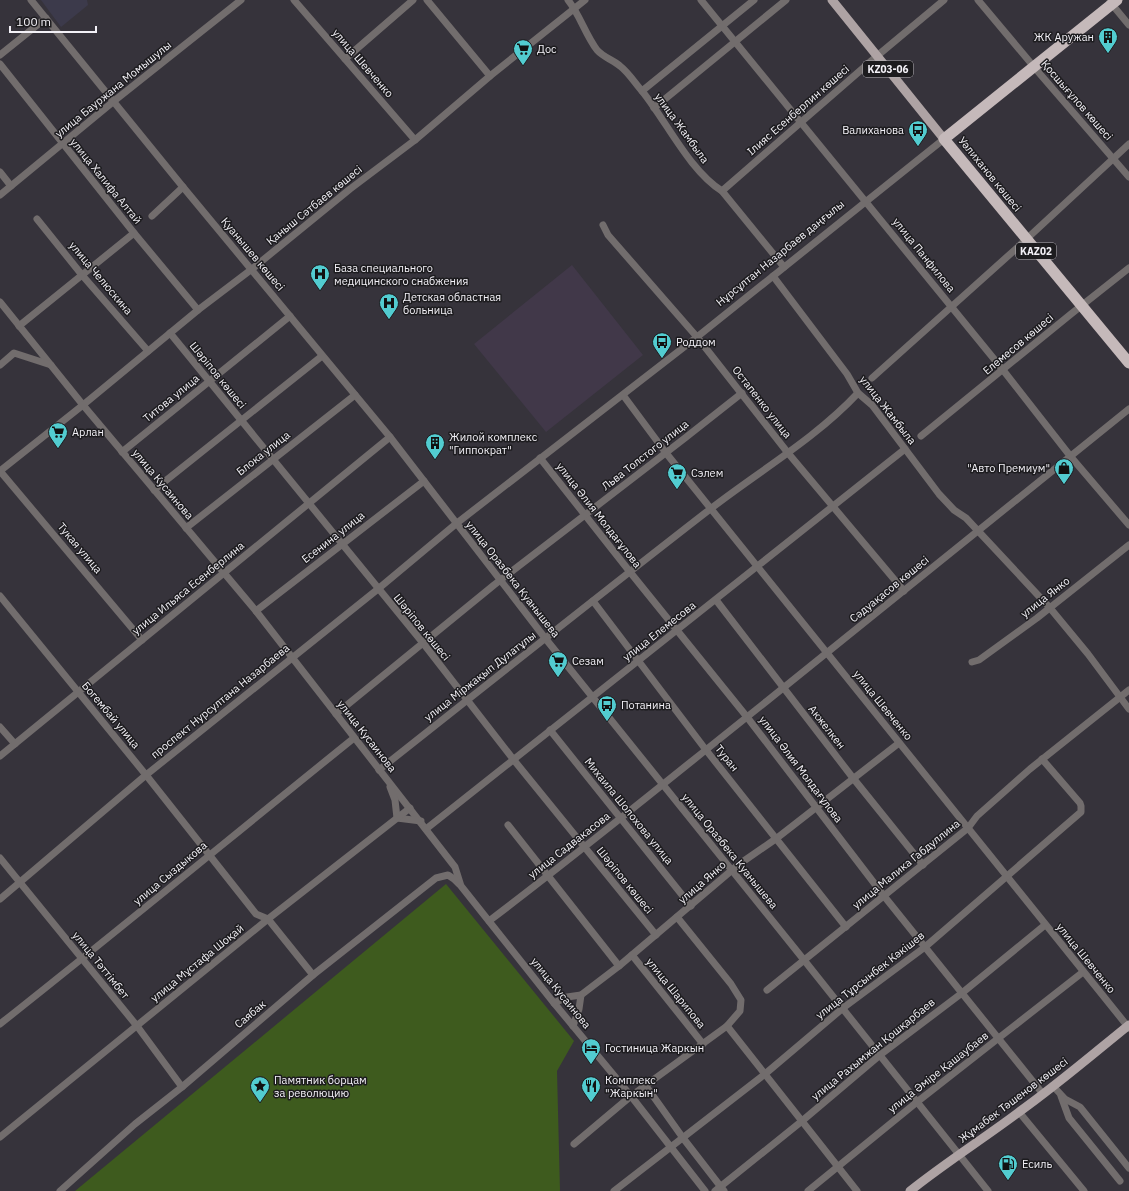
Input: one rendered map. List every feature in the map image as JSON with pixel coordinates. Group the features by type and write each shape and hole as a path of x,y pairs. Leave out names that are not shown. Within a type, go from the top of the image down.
{"highway":[{"name":"Нұрсұлтан Назарбаев даңғылы","path":"944,139 1113,1"},
{"name":"Уәлиханов көшесі","path":"944,139 1129,363"}],"main road":[{"name":"Уәлиханов көшесі","path":"832,0 944,139"},
{"name":"Жұмабек Тәшенов көшесі","path":"910,1191 943,1165 959,1156 1043,1094 1128,1027"}],"street":[{"name":"Қуанышев көшесі","path":"31,0 390,437 457,523"},
{"name":"улица Бауржана Момышулы","path":"0,195 114,101 241,0"},
{"name":"улица Шевченко","path":"294,0 415,140"},
{"path":"345,59 413,0"},
{"path":"426,0 490,76"},
{"name":"улица Жамбыла","path":"568,0 575,8 587,34 598,52 621,66 642,91 697,169 711,184 722,191 784,267"},
{"name":"Қаныш Сәтбаев көшесі","path":"0,471 198,310 252,269 350,189 415,140 490,76 585,0"},
{"name":"улица Панфилова","path":"701,0 1003,370 1071,457 1129,525"},
{"path":"642,91 754,0"},
{"path":"654,108 786,0"},
{"name":"Ілияс Есенберлин көшесі","path":"722,191 877,56 944,0"},
{"name":"Қосшығұлов көшесі","path":"978,0 1129,177"},
{"path":"1113,1 1129,25"},
{"path":"0,55 46,18"},
{"name":"улица Халифа Алтай","path":"0,64 62,144 198,310"},
{"name":"Нұрсұлтан Назарбаев даңғылы","path":"457,523 697,337 944,139"},
{"path":"872,378 1129,144"},
{"path":"0,172 11,186"},
{"path":"152,216 184,188"},
{"name":"улица Челюскина","path":"37,219 82,275 148,351"},
{"name":"Остапенко улица","path":"603,225 608,234 697,337 788,453 904,591"},
{"path":"20,326 134,233"},
{"name":"Елемесов көшесі","path":"921,436 1129,268"},
{"name":"улица Жамбыла","path":"773,276 847,374 858,393 872,405 948,504 966,518 979,531 1050,608 1088,654 1129,709"},
{"name":"улица Кусаинова","path":"0,302 83,405 256,611 386,779 421,821 455,867 461,886 554,1003 631,1096 705,1191"},
{"name":"Титова улица","path":"122,452 290,316"},
{"name":"Шәріпов көшесі","path":"170,334 423,643 513,760 656,935"},
{"path":"0,365 14,353 51,365"},
{"path":"154,490 322,356"},
{"name":"Льва Толстого улица","path":"336,714 500,581 742,393"},
{"name":"улица Міржақып Дулатұлы","path":"379,770 711,508 788,453 848,404 858,393"},
{"name":"улица Шевченко","path":"622,394 666,453 1128,1027"},
{"name":"Блока улица","path":"186,528 355,395"},
{"name":"Сәдуақасов көшесі","path":"663,785 1129,409"},
{"name":"улица Ильяса Есенберлина","path":"0,756 390,437"},
{"name":"улица Елемесова","path":"426,829 677,630 758,568 905,449"},
{"name":"улица Әлия Молдағұлова","path":"540,458 747,717 884,896 1043,1094"},
{"name":"Тукая улица","path":"0,471 142,640"},
{"name":"Есенина улица","path":"256,611 424,481"},
{"name":"улица Оразбека Куанышева","path":"457,523 545,638 843,1008 988,1191"},
{"name":"проспект Нурсултана Назарбаева","path":"0,899 146,775 378,589 457,523"},
{"name":"улица Янко","path":"972,662 979,660 1050,608 1129,545"},
{"name":"Богембай улица","path":"0,596 146,775 256,914 268,919 313,975"},
{"name":"Акжелкен","path":"716,600 853,778 923,864"},
{"name":"Туран","path":"593,601 706,750 846,927"},
{"name":"улица Малика Габдуллина","path":"767,990 968,828 977,816 1042,759 1129,690"},
{"path":"0,727 15,744"},
{"name":"Михаила Шолохова улица","path":"550,730 691,906"},
{"name":"улица Сыздыкова","path":"0,1024 82,960 354,738"},
{"name":"улица Янко","path":"554,1003 567,997 581,995 619,966 738,865 776,838 899,743"},
{"name":"улица Тұрсынбек Кәкішев","path":"614,1191 764,1074 843,1008 925,947 1081,812 1080,803 1042,759"},
{"path":"386,779 395,800 397,818 421,821"},
{"name":"улица Садвакасова","path":"489,921 548,877 663,785"},
{"name":"улица Мұстафа Шоқай","path":"0,1137 268,919 410,808"},
{"path":"508,825 619,966"},
{"name":"улица Тәттімбет","path":"0,858 137,1026 182,1087"},
{"name":"Саябак","path":"60,1191 135,1124 182,1087 313,975 436,878 448,875 461,886"},
{"path":"574,1144 631,1096 727,1026 740,1011 741,1000 731,984 677,917"},
{"name":"улица Рахымжан Қошқарбаев","path":"720,1189 880,1056 962,993 1045,924"},
{"name":"улица Шарипова","path":"632,955 703,1044"},
{"name":"улица Әміре Қашаубаев","path":"808,1191 917,1102 1083,972"},
{"path":"573,1026 581,995"},
{"path":"727,1026 857,1191"},
{"path":"646,1086 720,1189"},
{"path":"1053,1086 1061,1096 1069,1118 1120,1181"},
{"path":"1061,1096 1080,1107 1129,1168"},
{"path":"1019,1112 1084,1191"}],"shaded area":[{"path":"41,0 87,0 88,5 61,27"},
{"path":"572,265 643,355 546,432 474,344"}],"green space":[{"path":"446,884 574,1041 557,1071 560,1191 75,1191"}],"place":[{"name":"ЖК Аружан","path":"1108,54"},
{"name":"Дос","path":"523,66"},
{"name":"Валиханова","path":"918,147"},
{"name":"База специального медицинского снабжения","path":"320,291"},
{"name":"Детская областная больница","path":"389,320"},
{"name":"Роддом","path":"662,359"},
{"name":"Арлан","path":"58,449"},
{"name":"Жилой комплекс \"Гиппократ\"","path":"435,460"},
{"name":"\"Авто Премиум\"","path":"1064,485"},
{"name":"Сэлем","path":"677,490"},
{"name":"Сезам","path":"558,678"},
{"name":"Потанина","path":"607,722"},
{"name":"Гостиница Жаркын","path":"591,1065"},
{"name":"Памятник борцам за революцию","path":"260,1103"},
{"name":"Комплекс \"Жаркын\"","path":"591,1103"},
{"name":"Есиль","path":"1008,1181"}]}
